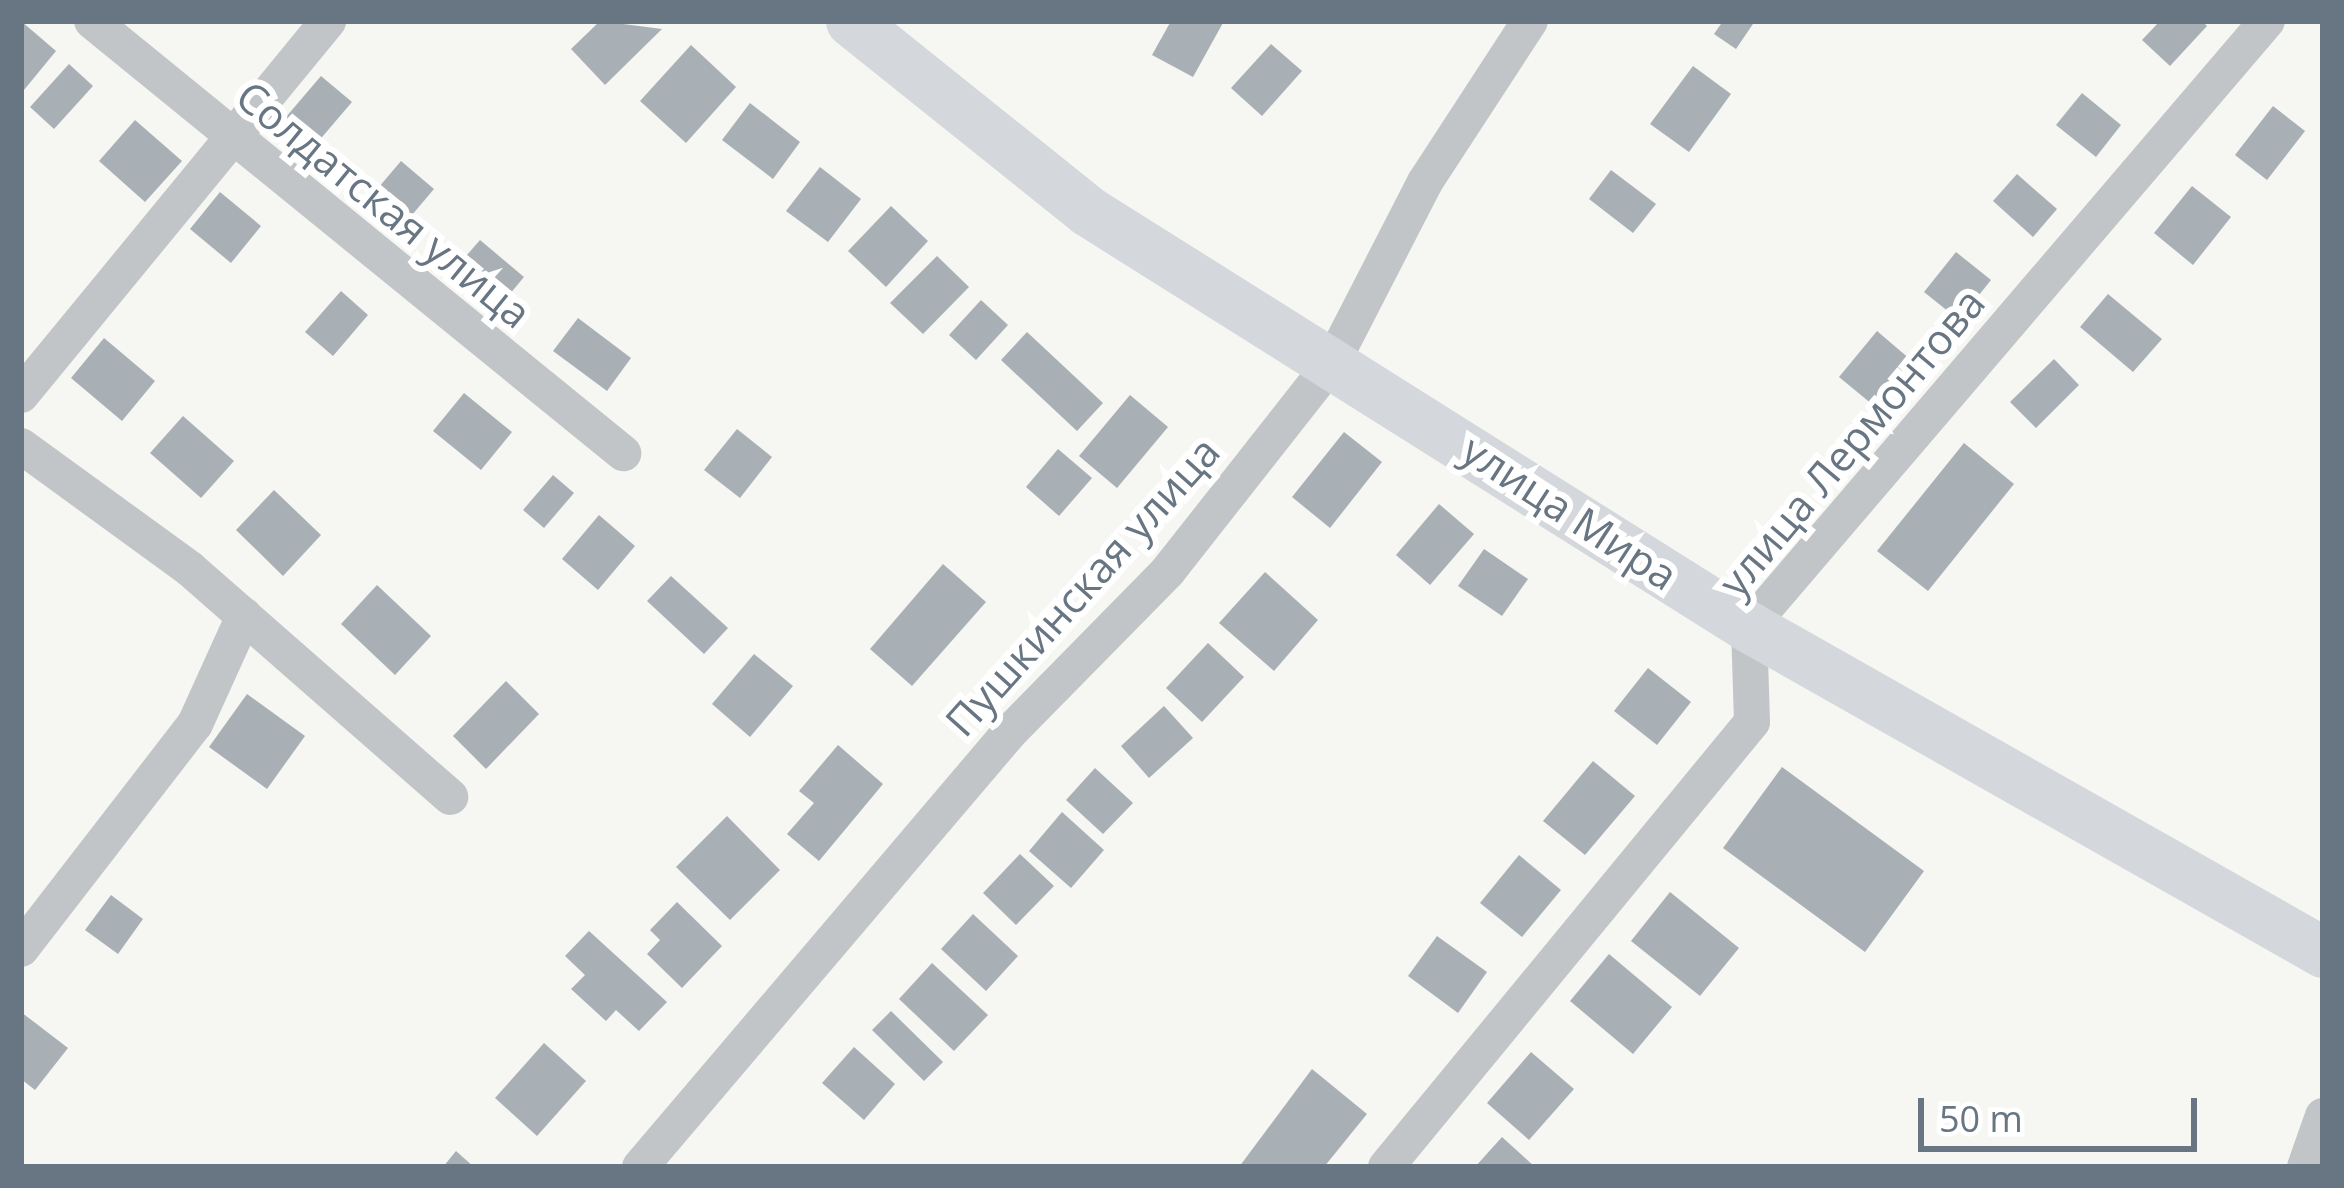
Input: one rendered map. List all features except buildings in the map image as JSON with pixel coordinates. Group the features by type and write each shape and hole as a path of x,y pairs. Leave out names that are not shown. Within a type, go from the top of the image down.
{"street":[{"name":"Солдатская улица","path":"92,21 229,139 623,453"},
{"path":"21,395 328,21"},
{"name":"улица Мира","path":"850,21 1088,211 1334,361 1749,627 2323,952"},
{"name":"Пушкинская улица","path":"640,1167 1009,733 1168,572 1334,361 1425,182 1530,21"},
{"name":"улица Лермонтова","path":"1386,1167 1752,722 1749,627 2267,21"},
{"path":"21,446 244,616 450,797"},
{"path":"21,950 195,724 244,616"},
{"path":"2306,1167 2323,1116"}]}
